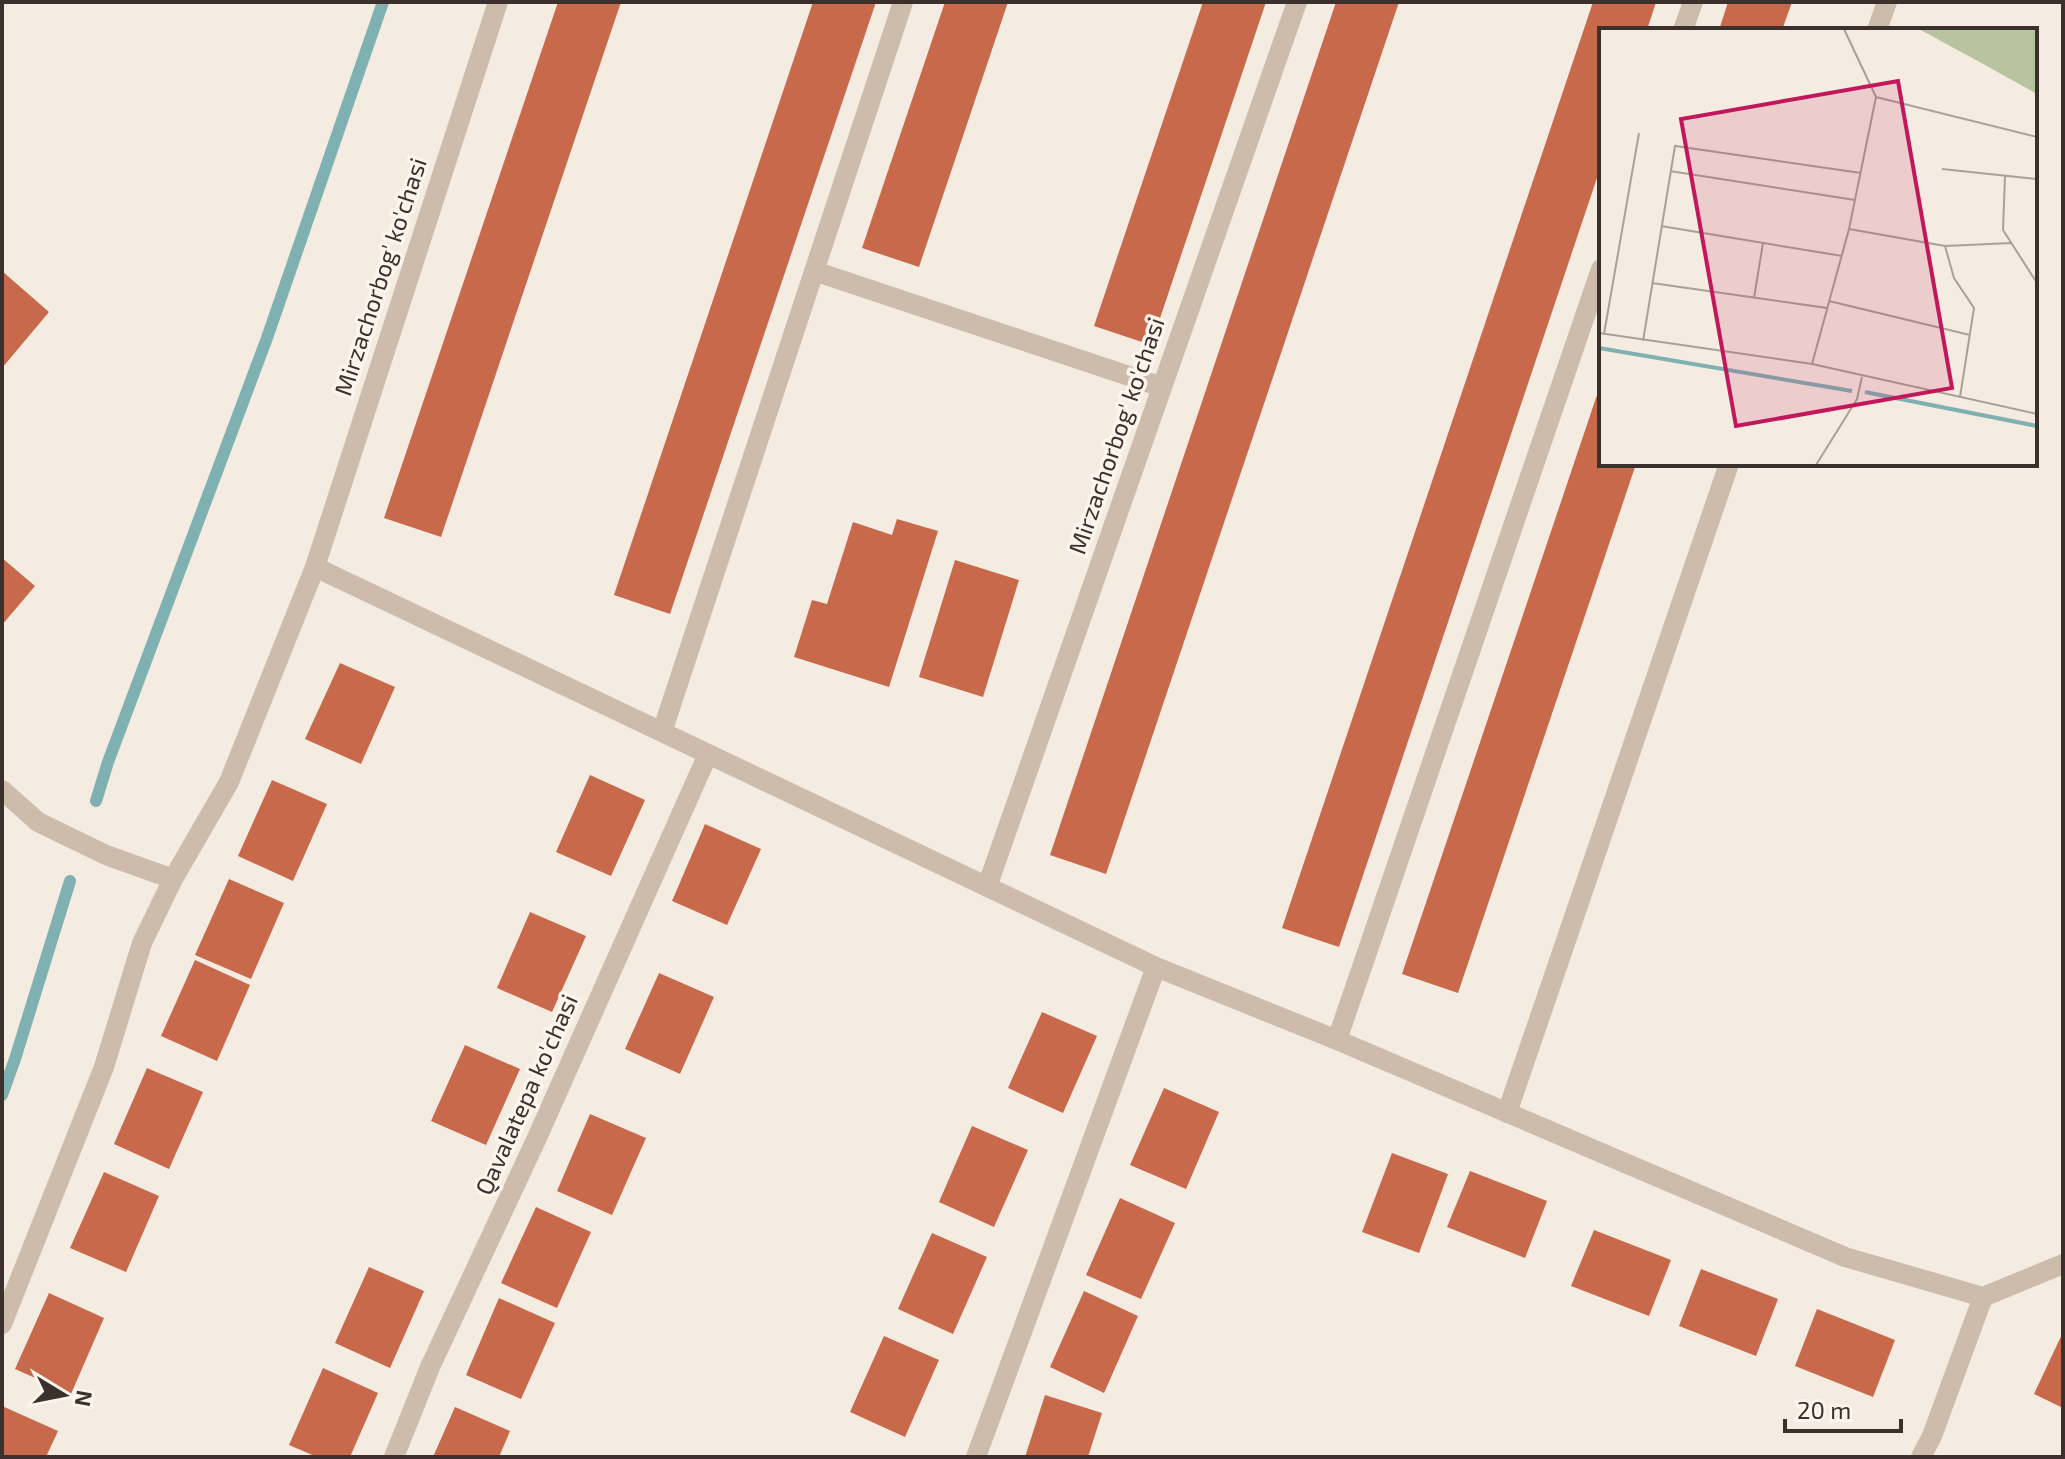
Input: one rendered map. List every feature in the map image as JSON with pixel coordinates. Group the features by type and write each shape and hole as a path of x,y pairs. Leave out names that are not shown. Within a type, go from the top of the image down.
{"street":[{"name":"Mirzachorbog' ko'chasi","path":"2,1324 104,1067 142,943 173,879 229,782 315,567 498,2"},
{"path":"662,732 903,2"},
{"name":"Mirzachorbog' ko'chasi","path":"987,887 1297,2"},
{"path":"1684,28 1693,2"},
{"path":"1878,28 1887,2"},
{"path":"814,271 1162,387"},
{"path":"1337,1040 1599,275"},
{"path":"1507,1113 1728,466"},
{"path":"315,567 1156,967 1337,1040 1845,1257 1983,1297 2063,1264"},
{"name":"Qavalatepa ko'chasi","path":"394,1457 430,1367 536,1140 708,754"},
{"path":"2,790 38,822 106,855 173,879"},
{"path":"976,1457 1156,967"},
{"path":"1921,1457 1932,1436 1983,1297"}],"building":[{"path":"558,2 621,2 441,537 384,518"},
{"path":"813,2 876,2 670,614 614,595"},
{"path":"945,2 1008,2 919,267 862,248"},
{"path":"1203,2 1266,2 1151,345 1094,326"},
{"path":"1336,2 1399,2 1106,874 1050,855"},
{"path":"1593,2 1656,2 1648,28 1599,28 1599,172 1339,947 1282,928"},
{"path":"1728,2 1792,2 1783,28 1720,28"},
{"path":"2,271 49,312 2,368"},
{"path":"1599,389 1599,466 1635,466 1458,993 1402,974"},
{"path":"897,519 938,531 889,687 794,657 812,600 827,604 853,522 892,535"},
{"path":"2,558 35,586 2,625"},
{"path":"955,560 1019,580 983,697 919,677"},
{"path":"340,663 395,687 361,764 305,739"},
{"path":"590,775 645,800 611,876 556,852"},
{"path":"272,780 327,804 293,881 238,856"},
{"path":"705,824 761,849 727,925 672,901"},
{"path":"229,879 284,903 251,979 195,955"},
{"path":"530,912 586,936 552,1012 497,988"},
{"path":"195,960 250,985 217,1061 161,1036"},
{"path":"659,973 714,997 680,1074 625,1049"},
{"path":"1042,1012 1097,1036 1063,1113 1008,1088"},
{"path":"465,1045 520,1069 486,1145 431,1121"},
{"path":"147,1068 203,1092 169,1169 114,1144"},
{"path":"1164,1088 1219,1112 1186,1189 1130,1165"},
{"path":"590,1114 646,1138 612,1215 557,1191"},
{"path":"972,1126 1028,1150 994,1227 939,1202"},
{"path":"1392,1153 1448,1174 1419,1253 1362,1232"},
{"path":"1470,1171 1547,1201 1525,1258 1447,1227"},
{"path":"104,1172 159,1196 126,1272 70,1248"},
{"path":"1120,1198 1175,1223 1141,1299 1086,1275"},
{"path":"536,1207 591,1232 557,1308 501,1283"},
{"path":"1594,1230 1671,1260 1649,1316 1571,1286"},
{"path":"932,1233 987,1257 953,1334 898,1309"},
{"path":"369,1267 424,1291 390,1368 335,1343"},
{"path":"1701,1269 1778,1299 1756,1356 1679,1326"},
{"path":"1084,1291 1138,1316 1104,1393 1050,1367"},
{"path":"49,1293 104,1318 71,1394 15,1369"},
{"path":"499,1298 555,1323 521,1399 466,1375"},
{"path":"1817,1309 1895,1340 1873,1397 1795,1366"},
{"path":"2063,1332 2063,1408 2034,1394"},
{"path":"884,1336 939,1360 905,1437 850,1412"},
{"path":"323,1368 378,1393 350,1457 317,1457 289,1445"},
{"path":"1045,1395 1102,1413 1088,1457 1025,1457"},
{"path":"2,1406 58,1431 46,1457 2,1457"},
{"path":"455,1407 510,1431 499,1457 433,1457"}],"waterway":[{"path":"96,801 267,338 383,2"},
{"path":"2,1095 70,881"}]}
